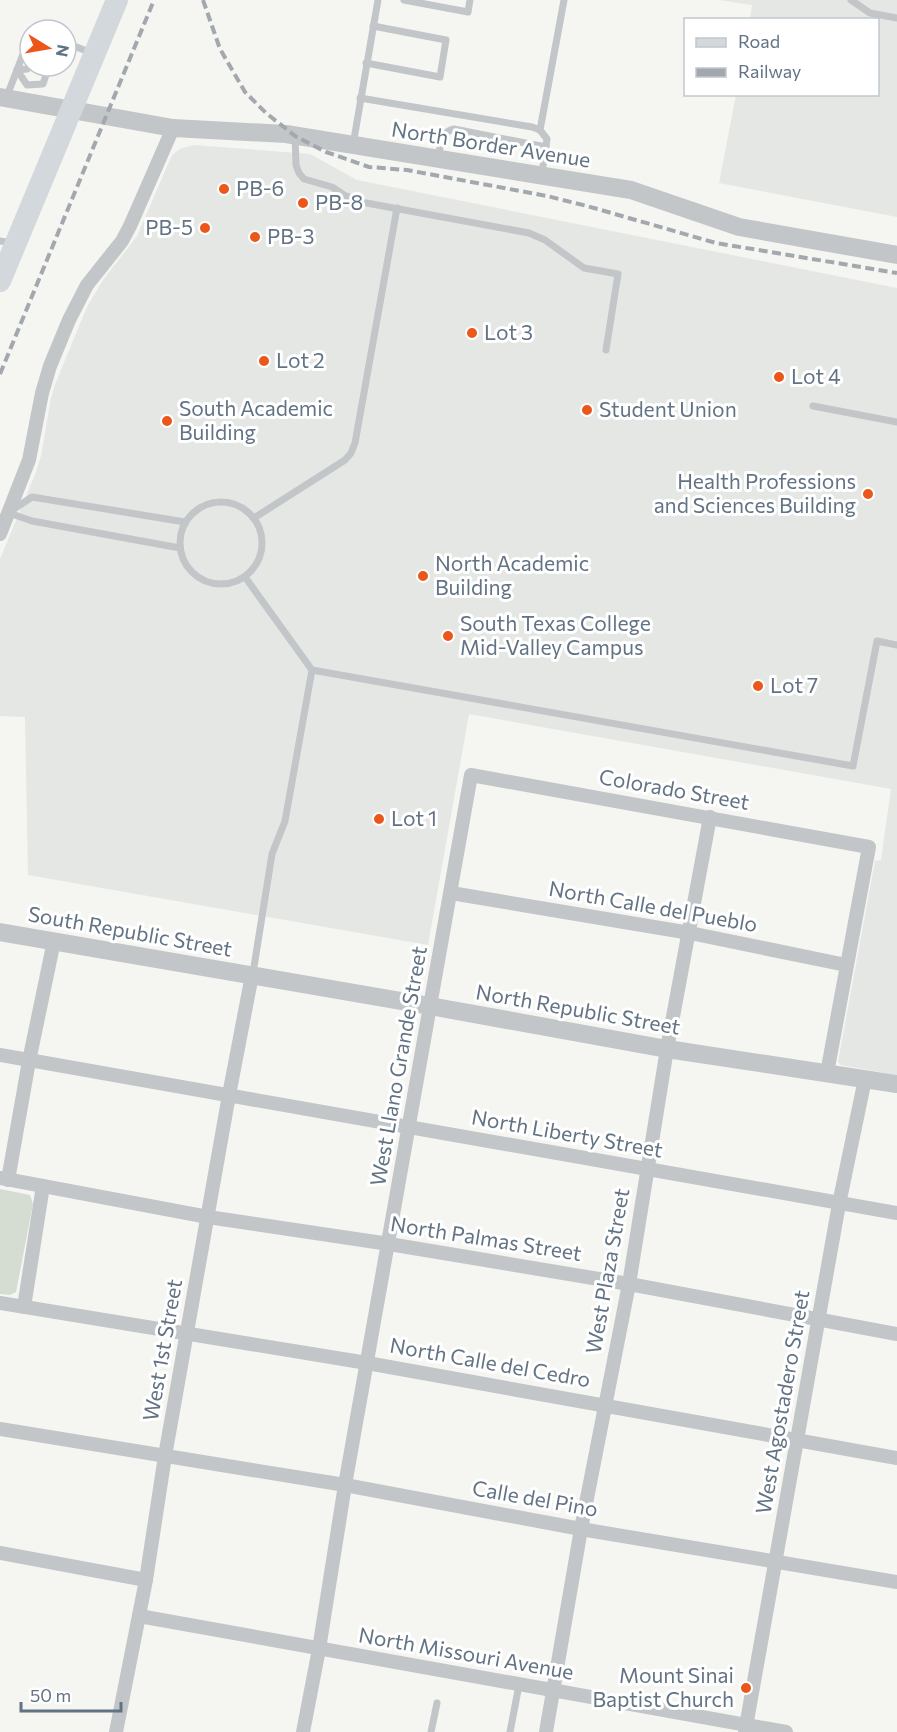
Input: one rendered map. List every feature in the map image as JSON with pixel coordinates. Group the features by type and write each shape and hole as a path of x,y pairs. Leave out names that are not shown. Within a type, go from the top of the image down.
{"main road":[{"path":"0,281 8,242 71,110 117,0"}],"street":[{"name":"North Border Avenue","path":"3,98 173,128 286,134 631,190 739,227 897,255"},
{"path":"0,534 4,511 33,447 42,393 50,366 69,320 87,285 122,241 173,128"},
{"name":"Colorado Street","path":"471,775 869,847 846,965"},
{"name":"West Llano Grande Street","path":"345,1485 471,775"},
{"name":"West Plaza Street","path":"546,1732 581,1529 629,1284 646,1170 710,817"},
{"name":"North Calle del Pueblo","path":"451,893 690,933 846,965"},
{"name":"South Republic Street","path":"0,932 252,975"},
{"path":"4,1179 54,941"},
{"path":"827,1073 846,965"},
{"name":"North Republic Street","path":"252,975 667,1049 897,1084"},
{"name":"West 1st Street","path":"116,1732 146,1580 165,1456 252,975"},
{"name":"North Liberty Street","path":"0,1055 897,1213"},
{"name":"West Agostadero Street","path":"746,1729 839,1204 865,1079"},
{"name":"North Palmas Street","path":"4,1179 208,1217 629,1284 897,1334"},
{"path":"24,1307 43,1186"},
{"name":"North Calle del Cedro","path":"0,1304 367,1363 897,1458"},
{"name":"Calle del Pino","path":"0,1429 345,1485 581,1529 897,1582"},
{"path":"303,1732 319,1649 345,1485"},
{"path":"0,1553 146,1580"},
{"name":"North Missouri Avenue","path":"139,1616 519,1684 746,1729 786,1732"}],"lane":[{"path":"353,145 378,0"},
{"path":"404,0 468,12 470,0"},
{"path":"540,130 564,0"},
{"path":"851,0 870,13 897,18"},
{"path":"366,63 440,77 446,40 373,26"},
{"path":"78,48 94,54"},
{"path":"3,98 17,70"},
{"path":"22,78 27,86 44,84 46,78"},
{"path":"360,98 540,130 547,139 542,176"},
{"path":"438,159 443,135 447,130 454,129 546,147"},
{"path":"295,136 296,165 304,179 332,187 361,202 529,233 545,240 584,267 618,274 606,350"},
{"path":"254,518 345,460 351,453 355,444 397,208"},
{"path":"813,406 897,422"},
{"path":"4,511 32,497 185,522"},
{"path":"218,502 234,504 254,518 260,531 262,546 258,560 245,577 229,584 216,584 203,580 191,572 180,548 180,535 185,522 192,514 204,506 218,502"},
{"path":"4,511 32,521 180,548"},
{"path":"245,577 312,670 853,766 877,641 897,645"},
{"path":"252,975 272,854 285,821 312,670"},
{"path":"510,1732 519,1684"},
{"path":"431,1732 437,1703"}],"shaded area":[{"path":"719,0 897,0 897,217 719,183 736,96 879,96 879,18 750,18 752,5"},
{"name":"South Texas College Mid-Valley Campus","path":"193,145 310,154 357,180 897,288 897,1075 841,1065 838,1062 875,861 881,860 891,789 469,714 428,945 28,875 25,717 0,716 0,559 36,472 51,398 87,307 103,280 137,236 172,155 180,149"},
{"path":"0,1189 30,1195 33,1204 16,1292 10,1295 0,1294"}],"railway":[{"path":"0,374 154,0"},
{"path":"203,0 220,49 245,92 266,113 295,136 326,152 369,167 407,170 547,196 716,243 897,273"}],"place":[{"name":"PB-6","path":"224,189"},
{"name":"PB-8","path":"303,203"},
{"name":"PB-5","path":"205,228"},
{"name":"PB-3","path":"255,237"},
{"name":"Lot 3","path":"472,333"},
{"name":"Lot 2","path":"264,361"},
{"name":"Lot 4","path":"779,377"},
{"name":"Student Union","path":"587,410"},
{"name":"South Academic Building","path":"167,421"},
{"name":"Health Professions and Sciences Building","path":"868,494"},
{"name":"North Academic Building","path":"423,576"},
{"name":"South Texas College Mid-Valley Campus","path":"448,636"},
{"name":"Lot 7","path":"758,686"},
{"name":"Lot 1","path":"379,819"},
{"name":"Mount Sinai Baptist Church","path":"746,1688"}]}
